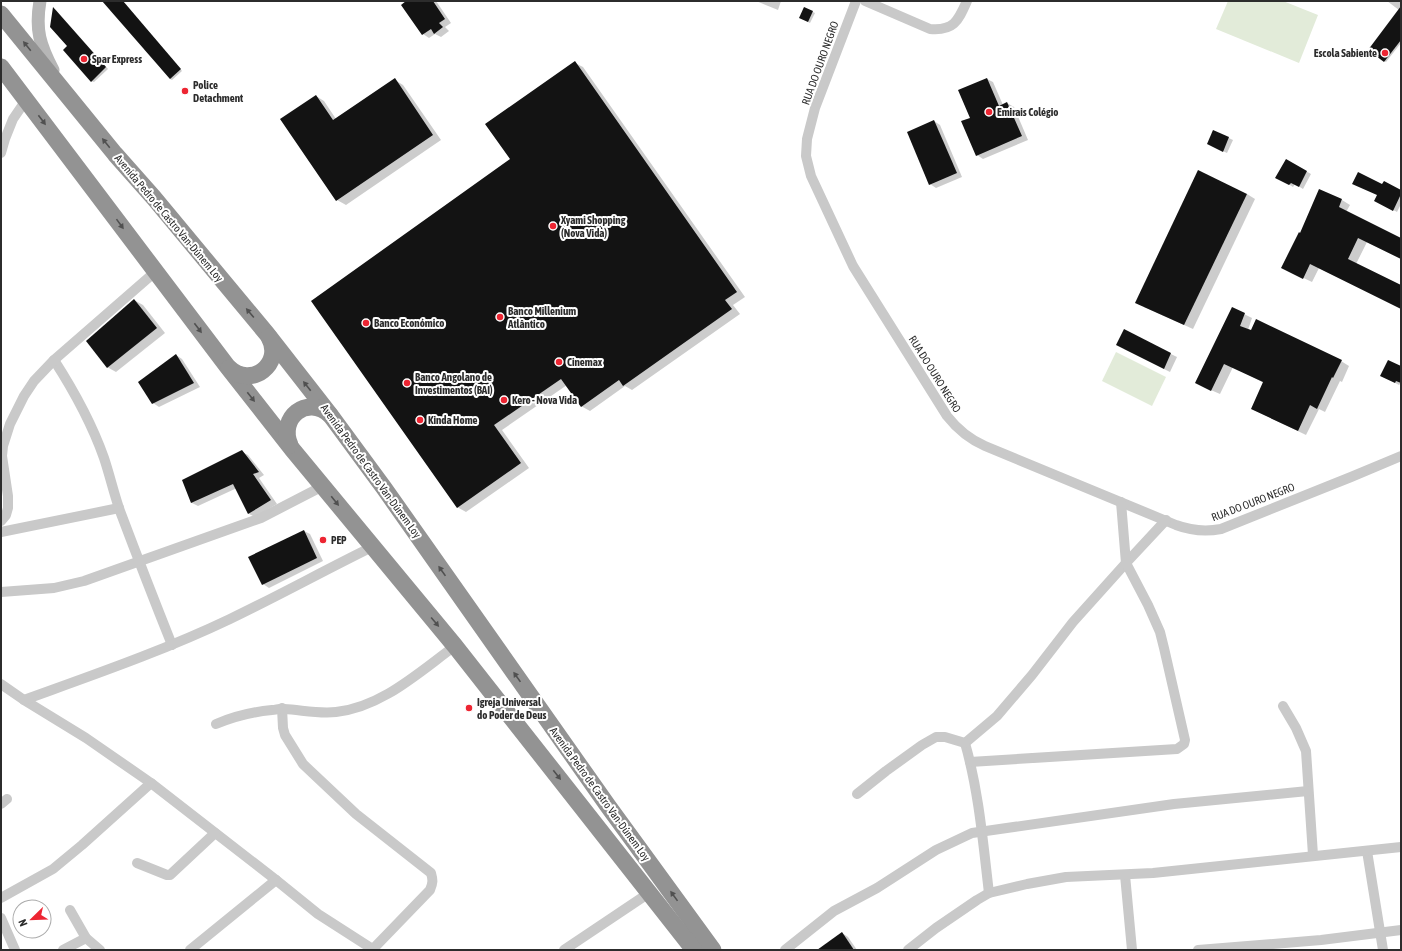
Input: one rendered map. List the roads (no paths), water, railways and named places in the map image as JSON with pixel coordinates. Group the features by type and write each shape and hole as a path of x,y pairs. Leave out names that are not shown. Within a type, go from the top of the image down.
{"highway":[{"name":"Avenida Pedro de Castro Van-Dúnem Loy","path":"1,14 78,109 267,334 332,416 608,806 713,950"},
{"name":"Avenida Pedro de Castro Van-Dúnem Loy","path":"1,67 98,194 155,272 292,449 455,646 694,950"},
{"path":"227,366 237,374 246,376 254,375 265,369 270,362 273,349 267,334"},
{"path":"292,449 286,433 289,421 294,414 305,408 313,407 325,411 332,416"}],"street":[{"path":"40,1 38,17 39,36 45,55 54,73 78,109"},
{"name":"RUA DO OURO NEGRO","path":"856,1 815,108 807,140 806,156 811,176 853,266 947,416 964,434 974,442 1186,529 1196,531 1208,531 1221,528 1401,456"},
{"path":"865,1 930,29 938,30 949,27 955,23 960,17 967,1"},
{"path":"1,153 13,119 26,100"},
{"path":"1,521 6,515 8,508 8,496 2,456 6,434 34,381 54,360 155,272"},
{"path":"54,360 69,384 93,431 104,458 119,508 172,645"},
{"path":"1,592 69,585 139,562 261,518 323,486"},
{"path":"970,762 1177,749 1184,744 1185,740 1161,638 1148,605 1126,563 1121,502"},
{"path":"1,532 119,508"},
{"path":"965,743 997,716 1032,675 1073,622 1166,520"},
{"path":"24,700 172,645 229,619 372,547"},
{"path":"216,724 253,712 282,708 318,713 337,712 359,707 381,698 400,686 455,646"},
{"path":"1,684 86,738 151,783 318,914 373,950 430,890 433,883 433,878 431,874 356,814 303,764 285,735 283,728 282,708"},
{"path":"1283,706 1299,733 1306,751 1313,856"},
{"path":"857,794 922,745 936,737 945,737 965,743"},
{"path":"965,743 970,762 982,832 989,893"},
{"path":"1,898 53,869 151,783"},
{"path":"785,950 834,911 877,888 936,850 972,833 1174,804 1308,791"},
{"path":"137,863 167,876 170,875 215,833"},
{"path":"908,950 936,928 989,893 1027,884 1066,877 1153,873 1313,856 1367,852 1401,847"},
{"path":"1367,852 1383,950"},
{"path":"1125,875 1132,950"},
{"path":"190,950 276,880"},
{"path":"564,950 649,893"},
{"path":"70,910 86,938 100,950"},
{"path":"1,918 15,950"},
{"path":"1198,950 1321,940 1401,930"},
{"path":"63,950 86,938"}],"place":[{"name":"Escola Sabiente","path":"1385,53"},
{"name":"Spar Express","path":"84,59"},
{"name":"Police Detachment","path":"185,91"},
{"name":"Emirais Colégio","path":"989,112"},
{"name":"Xyami Shopping (Nova Vida)","path":"553,226"},
{"name":"Banco Millenium Atlântico","path":"500,317"},
{"name":"Banco Económico","path":"366,323"},
{"name":"Cinemax","path":"559,362"},
{"name":"Banco Angolano de Investimentos (BAI)","path":"407,383"},
{"name":"Kero - Nova Vida","path":"504,400"},
{"name":"Kinda Home","path":"420,420"},
{"name":"PEP","path":"323,540"},
{"name":"Igreja Universal do Poder de Deus","path":"469,708"}]}
